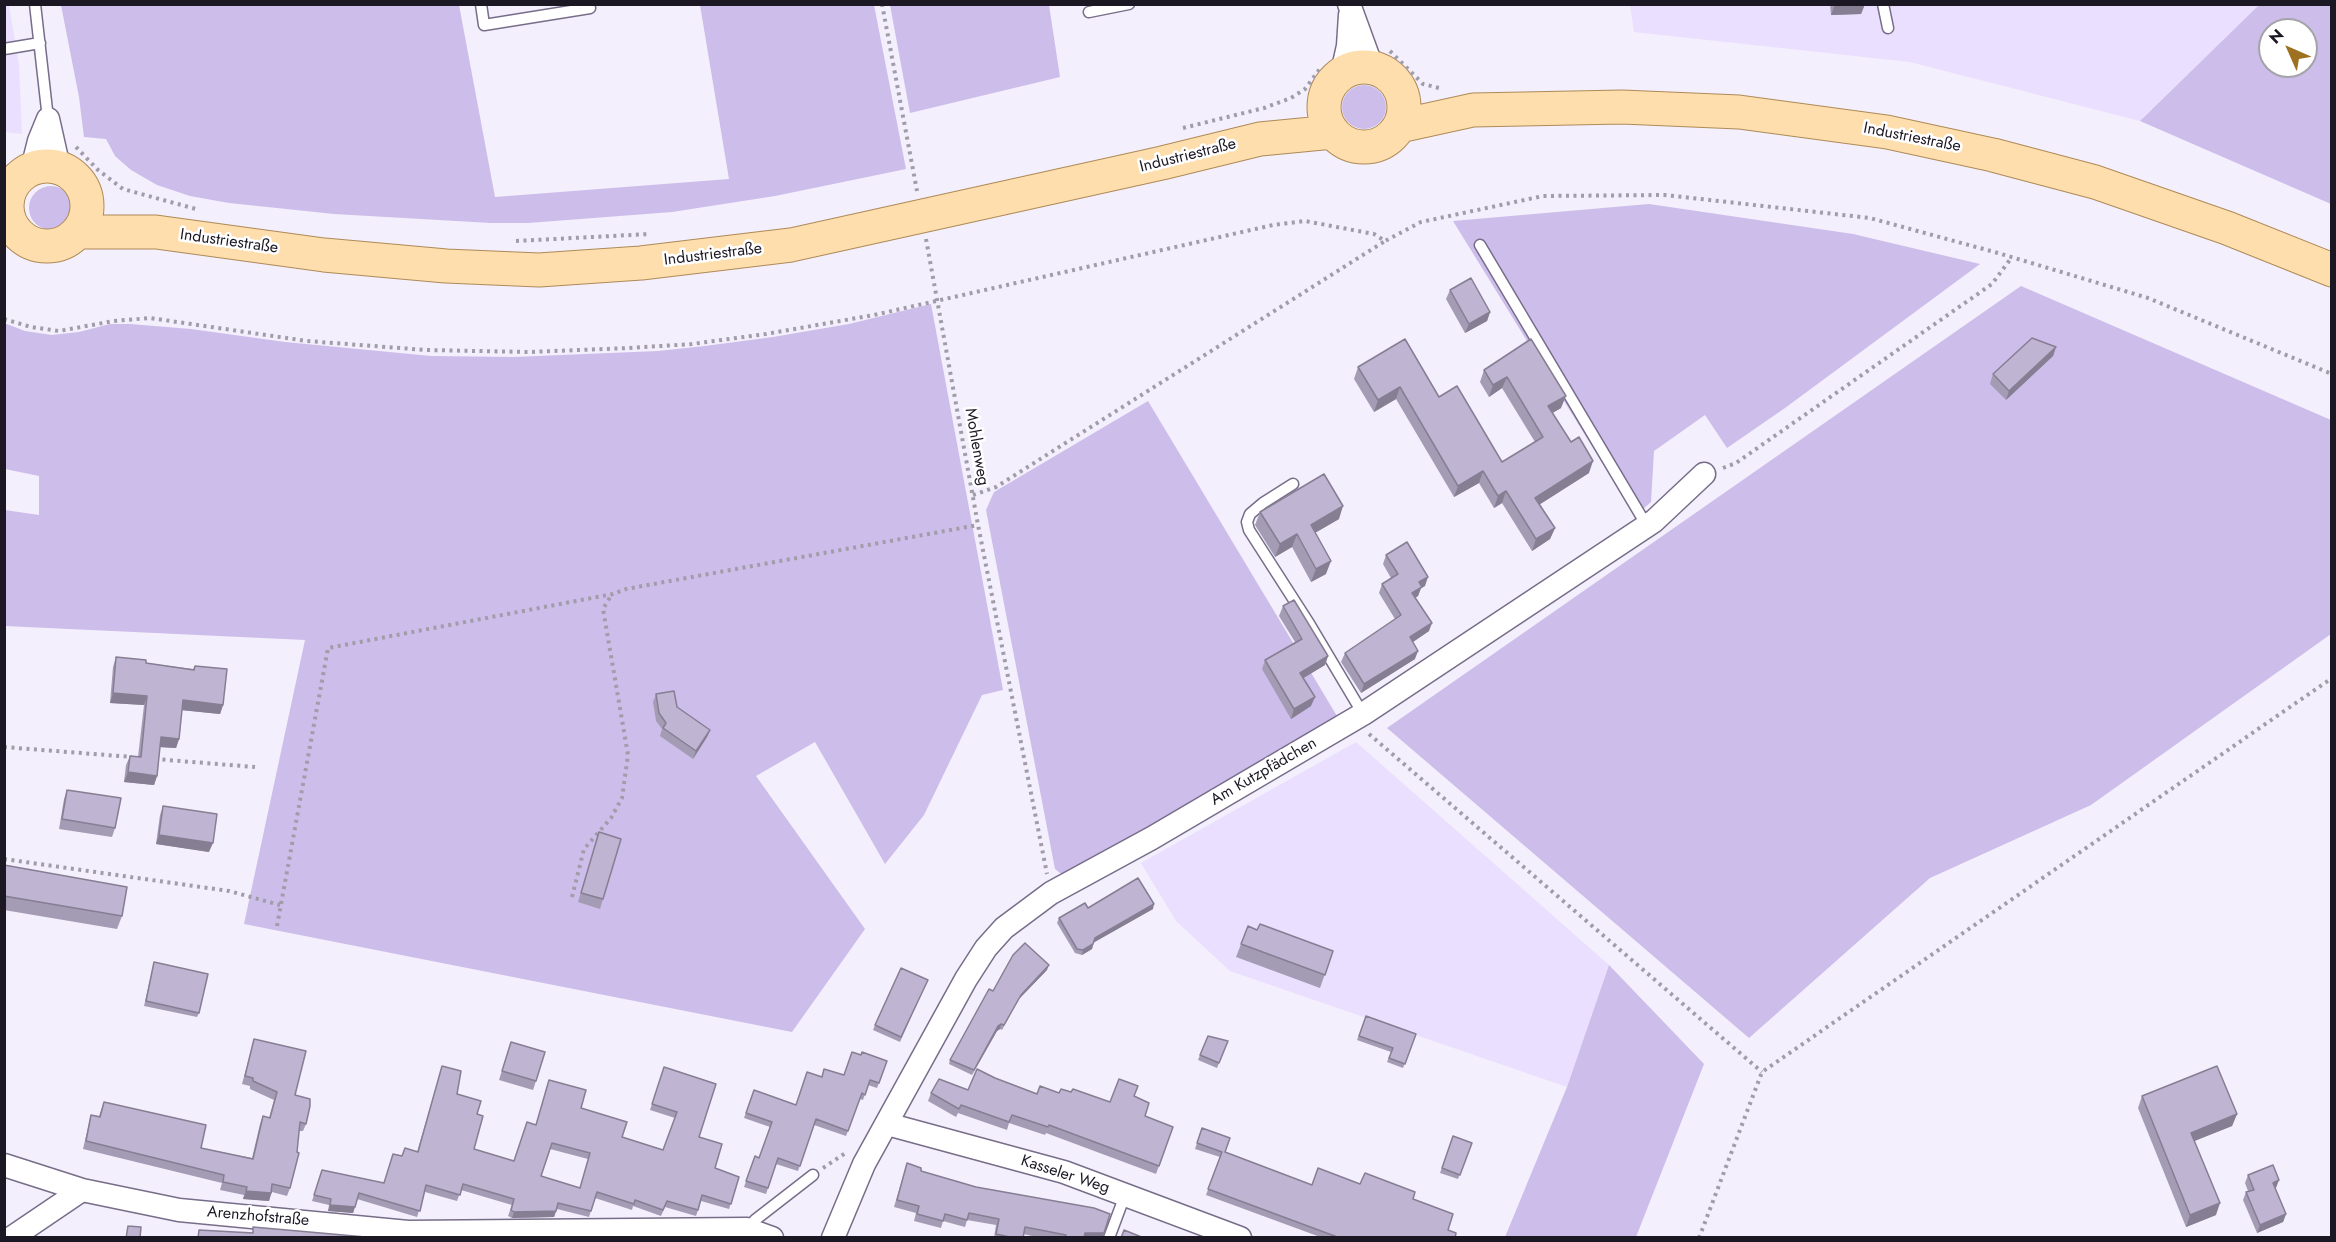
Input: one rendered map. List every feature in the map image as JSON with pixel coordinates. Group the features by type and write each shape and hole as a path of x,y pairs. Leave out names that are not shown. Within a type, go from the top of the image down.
{"main road":[{"path":"1354,62 1386,73 1396,83 1401,111 1390,138 1376,146 1360,147 1345,142 1329,116 1330,86 1354,62"},
{"name":"Industriestraße","path":"1401,111 1554,107 1684,109 1738,112 1887,132 1993,155 2095,182 2227,228 2331,270"},
{"name":"Industriestraße","path":"83,218 156,232 255,246 404,263 538,270 641,263 723,255 791,245 918,197 1162,164 1260,139 1329,116"},
{"path":"31,162 70,173 79,181 85,191 83,218 67,241 47,246 27,241 10,228 8,213 31,162"}],"street":[{"path":"1350,8 1364,42 1354,62"},
{"path":"1350,8 1354,62"},
{"name":"Am Kutzpfädchen","path":"833,1238 864,1164 966,979 986,948 1004,928 1051,893 1152,838 1359,717 1647,526 1704,474"},
{"name":"Kasseler Weg","path":"887,1124 1064,1172 1240,1238"},
{"name":"Arenzhofstraße","path":"4,1165 82,1190 179,1210 408,1234 747,1229 772,1238"},
{"path":"11,1238 82,1190"}],"lane":[{"path":"31,162 40,43 35,4"},
{"path":"480,4 484,25 590,8"},
{"path":"1089,12 1129,4"},
{"path":"1883,4 1888,28"},
{"path":"4,49 40,43"},
{"path":"1480,245 1647,526"},
{"path":"1293,484 1250,514 1247,522 1249,530 1310,625 1359,717"},
{"path":"747,1229 755,1220 813,1175"},
{"path":"1109,1238 1125,1195"}],"path":[{"name":"Mohlenweg","path":"882,4 939,301 978,525 1051,893"},
{"path":"1174,131 1264,108 1291,98 1305,89 1334,49 1354,62"},
{"path":"31,162 66,140 82,152 112,183 123,189 206,212"},
{"path":"973,495 996,487 1385,241 1421,222 1543,196 1665,195 1870,218 2148,298 2331,375"},
{"path":"4,319 31,327 59,331 114,321 150,318 307,341 426,350 529,352 629,348 745,337 874,315 1284,223 1305,221 1374,234 1385,241"},
{"path":"508,240 653,233"},
{"path":"1704,474 1736,464 1992,284 2012,258"},
{"path":"277,927 328,648 613,594 659,583 978,525"},
{"path":"572,897 584,849 611,818 622,798 627,766 628,755 603,609 613,594"},
{"path":"1699,1238 1762,1072 2331,678"},
{"path":"1359,717 1762,1072"},
{"path":"4,747 136,758"},
{"path":"148,758 255,767"},
{"path":"4,859 229,891 280,905"}],"shaded area":[{"path":"4,5 9,5 19,66 22,134 5,132"},
{"path":"61,5 459,5 495,197 729,179 700,5 874,5 906,169 775,196 672,212 528,223 334,214 229,203 190,196 157,185 131,170 115,156 106,139 84,137 79,97"},
{"path":"890,5 1049,5 1060,77 910,113"},
{"path":"1630,5 2259,5 2140,121 1910,62 1634,32"},
{"path":"2259,5 2331,5 2331,204 2140,121"},
{"path":"1364,85 1379,92 1386,107 1379,122 1364,129 1349,122 1342,107 1349,92"},
{"path":"51,186 66,193 73,208 66,223 51,230 36,223 29,208 36,193"},
{"path":"1649,204 1853,234 1980,264 1727,448 1705,415 1654,451 1651,502 1635,516 1453,221"},
{"path":"2021,286 2331,420 2331,634 2091,805 1930,878 1749,1038 1387,728"},
{"path":"931,304 1003,690 982,695 924,815 885,864 815,742 756,776 865,929 792,1032 244,924 305,640 5,626 5,510 39,515 39,476 5,469 4,323 25,331 52,335 79,332 110,324 130,324 431,356 514,357 658,351 705,346 849,324"},
{"path":"1148,401 1337,716 1064,876 1055,869 986,510 994,492"},
{"path":"1356,742 1609,965 1567,1087 1230,971 1176,921 1141,863"},
{"path":"1609,965 1704,1064 1636,1237 1505,1237 1567,1087"}],"building":[{"path":"1471,278 1490,312 1469,324 1450,290"},
{"path":"2032,338 2056,347 2009,391 1993,374"},
{"path":"1405,339 1439,397 1457,386 1502,462 1543,437 1507,377 1493,385 1484,370 1531,339 1566,396 1548,406 1571,442 1579,437 1593,461 1535,498 1555,528 1536,539 1506,491 1498,496 1483,471 1458,486 1400,387 1378,400 1358,367"},
{"path":"1324,474 1343,506 1311,525 1331,561 1316,569 1297,534 1280,544 1260,512"},
{"path":"1407,542 1428,577 1419,582 1422,587 1412,593 1432,623 1410,637 1418,651 1364,684 1345,653 1401,615 1382,584 1398,574 1386,555"},
{"path":"1294,600 1328,656 1300,673 1315,697 1294,709 1265,660 1302,639 1283,606"},
{"path":"116,657 146,660 146,663 194,670 195,666 227,669 223,705 183,700 179,739 161,737 157,776 128,772 130,756 141,757 147,696 113,693"},
{"path":"674,691 677,707 710,730 696,751 663,728 666,723 659,713 656,694"},
{"path":"67,790 121,798 115,828 62,819"},
{"path":"163,806 217,814 213,843 159,835"},
{"path":"599,832 621,839 603,899 581,893"},
{"path":"4,865 127,887 122,916 4,896"},
{"path":"1138,878 1154,904 1095,938 1093,944 1083,950 1077,949 1059,918 1085,903 1088,908"},
{"path":"1260,924 1333,951 1325,975 1241,944 1248,926 1257,930"},
{"path":"1025,943 1049,965 1021,995 1004,1025 998,1026 974,1070 950,1060 989,989 993,991 1013,955"},
{"path":"154,962 208,974 199,1013 146,1001"},
{"path":"901,968 928,980 901,1037 875,1025"},
{"path":"1366,1016 1416,1034 1405,1064 1389,1058 1393,1048 1359,1036"},
{"path":"1208,1036 1228,1041 1219,1063 1200,1055"},
{"path":"254,1039 306,1051 295,1095 310,1099 310,1106 306,1124 300,1122 297,1152 299,1153 290,1188 272,1184 271,1193 246,1191 247,1187 223,1182 224,1175 86,1141 91,1115 100,1117 104,1102 206,1125 201,1148 253,1159 263,1116 270,1118 277,1092 245,1076"},
{"path":"511,1042 545,1052 536,1081 502,1071"},
{"path":"852,1052 861,1055 862,1052 887,1061 879,1083 870,1080 865,1095 862,1093 848,1131 816,1119 800,1166 778,1158 768,1188 746,1181 755,1156 759,1158 772,1122 746,1113 754,1090 796,1105 807,1072 822,1077 824,1069 844,1075"},
{"path":"442,1066 461,1071 457,1094 481,1101 477,1114 483,1116 474,1149 514,1161 527,1122 536,1125 549,1080 586,1090 581,1108 627,1122 622,1137 663,1150 677,1112 652,1104 664,1067 716,1084 699,1137 722,1144 715,1168 739,1177 731,1204 702,1195 698,1210 667,1201 663,1210 635,1200 634,1204 597,1192 591,1211 558,1203 556,1211 514,1212 511,1210 514,1199 463,1184 460,1195 426,1185 420,1211 359,1193 355,1207 330,1205 331,1199 314,1195 322,1170 384,1183 393,1154 402,1156 405,1148 418,1152","holes":["552,1143 590,1153 580,1188 541,1176"]},
{"path":"2217,1066 2237,1114 2191,1133 2220,1203 2190,1215 2142,1096"},
{"path":"977,1069 1037,1094 1040,1086 1059,1093 1061,1089 1071,1092 1073,1089 1110,1102 1119,1079 1138,1086 1134,1096 1149,1103 1145,1116 1173,1127 1159,1166 1049,1125 1048,1127 1012,1115 1009,1122 961,1105 959,1109 931,1093 939,1079 968,1090"},
{"path":"1202,1128 1230,1138 1225,1152 1312,1185 1318,1168 1360,1184 1365,1173 1415,1192 1413,1199 1453,1214 1448,1230 1456,1233 1455,1238 1340,1238 1208,1189 1222,1152 1197,1143"},
{"path":"1453,1136 1472,1143 1460,1175 1442,1168"},
{"path":"907,1163 921,1168 921,1171 976,1187 1094,1208 1110,1214 1104,1233 1085,1233 1084,1238 1065,1238 1066,1235 1025,1227 1023,1238 1014,1238 996,1234 999,1219 969,1213 967,1220 945,1214 943,1221 917,1214 919,1206 897,1200"},
{"path":"2273,1165 2279,1180 2273,1183 2286,1214 2260,1225 2246,1192 2254,1190 2248,1175"},
{"path":"128,1226 141,1227 140,1238 126,1238"},
{"path":"253,1227 377,1238 198,1238 199,1230 253,1233"},
{"path":"1124,1230 1144,1238 1121,1238"}]}
